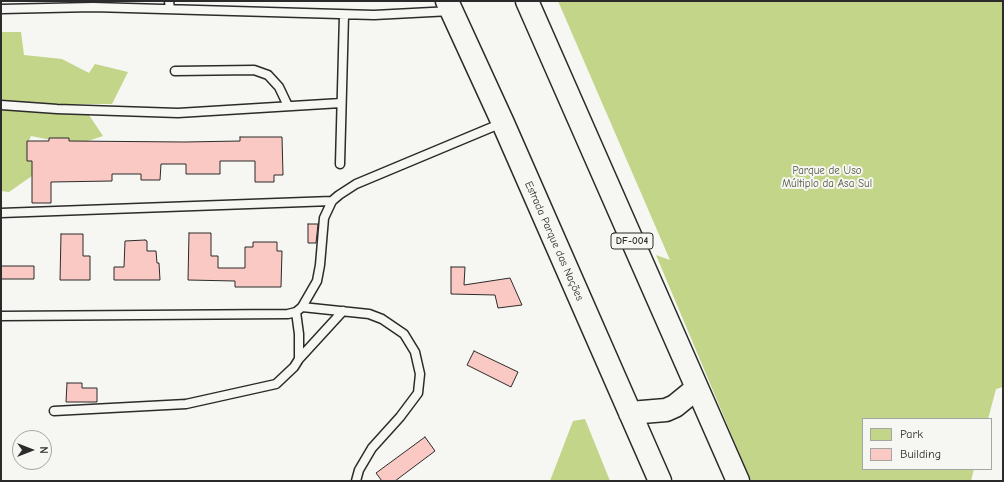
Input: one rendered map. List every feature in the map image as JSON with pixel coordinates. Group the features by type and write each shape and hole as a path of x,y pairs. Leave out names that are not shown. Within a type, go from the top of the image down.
{"highway":[{"name":"DF-004","path":"527,1 738,481"},
{"name":"Estrada Parque das Nações","path":"449,6 503,123 660,481"},
{"path":"630,413 666,410 675,406 697,388"}],"lane":[{"path":"1,9 170,5 344,15 449,6"},
{"path":"340,164 344,15"},
{"path":"175,71 254,70 268,75 278,87 288,106"},
{"path":"1,105 57,109 178,113 341,103"},
{"path":"299,359 299,309 317,281 320,265 324,218 332,201 356,184 503,123"},
{"path":"1,213 332,201"},
{"path":"1,316 288,314 299,309 369,314 398,328 404,334 415,352 420,374 418,393 400,417 372,448 359,470 356,481"},
{"path":"54,410 186,404 228,396 276,384 294,368 299,359 343,311"}],"green space":[{"name":"Parque de Uso Múltiplo da Asa Sul","path":"558,1 1003,1 1003,387 996,389 988,418 862,418 862,470 974,470 971,481 751,481 656,255 670,260"},
{"path":"1,32 21,32 24,55 62,59 89,73 95,64 128,72 112,104 67,104 89,115 103,136 76,145 31,136 27,145 39,171 9,192 1,191"},
{"path":"585,419 610,481 550,481 573,421"}],"building":[{"path":"240,137 282,137 283,175 274,175 274,182 255,182 255,161 220,161 220,174 186,174 186,164 161,164 160,180 141,180 141,174 112,174 112,181 51,182 51,203 32,203 32,161 27,161 27,141 49,141 49,138 69,138 69,141 240,141"},
{"path":"308,224 318,224 316,243 308,243"},
{"path":"189,233 211,233 211,256 218,256 218,268 245,268 245,247 253,247 253,242 277,242 277,251 282,251 281,287 235,287 235,281 188,280"},
{"path":"61,234 83,234 83,256 90,256 90,280 60,280"},
{"path":"125,241 147,241 147,251 156,251 157,263 159,263 160,280 114,280 114,267 124,267"},
{"path":"1,266 34,266 34,279 1,279"},
{"path":"451,267 465,267 464,285 510,278 522,305 498,308 495,295 451,294"},
{"path":"474,351 518,372 511,387 467,365"},
{"path":"67,383 82,383 82,388 97,388 97,402 66,402"},
{"path":"425,437 435,451 395,481 382,481 376,473"}]}
